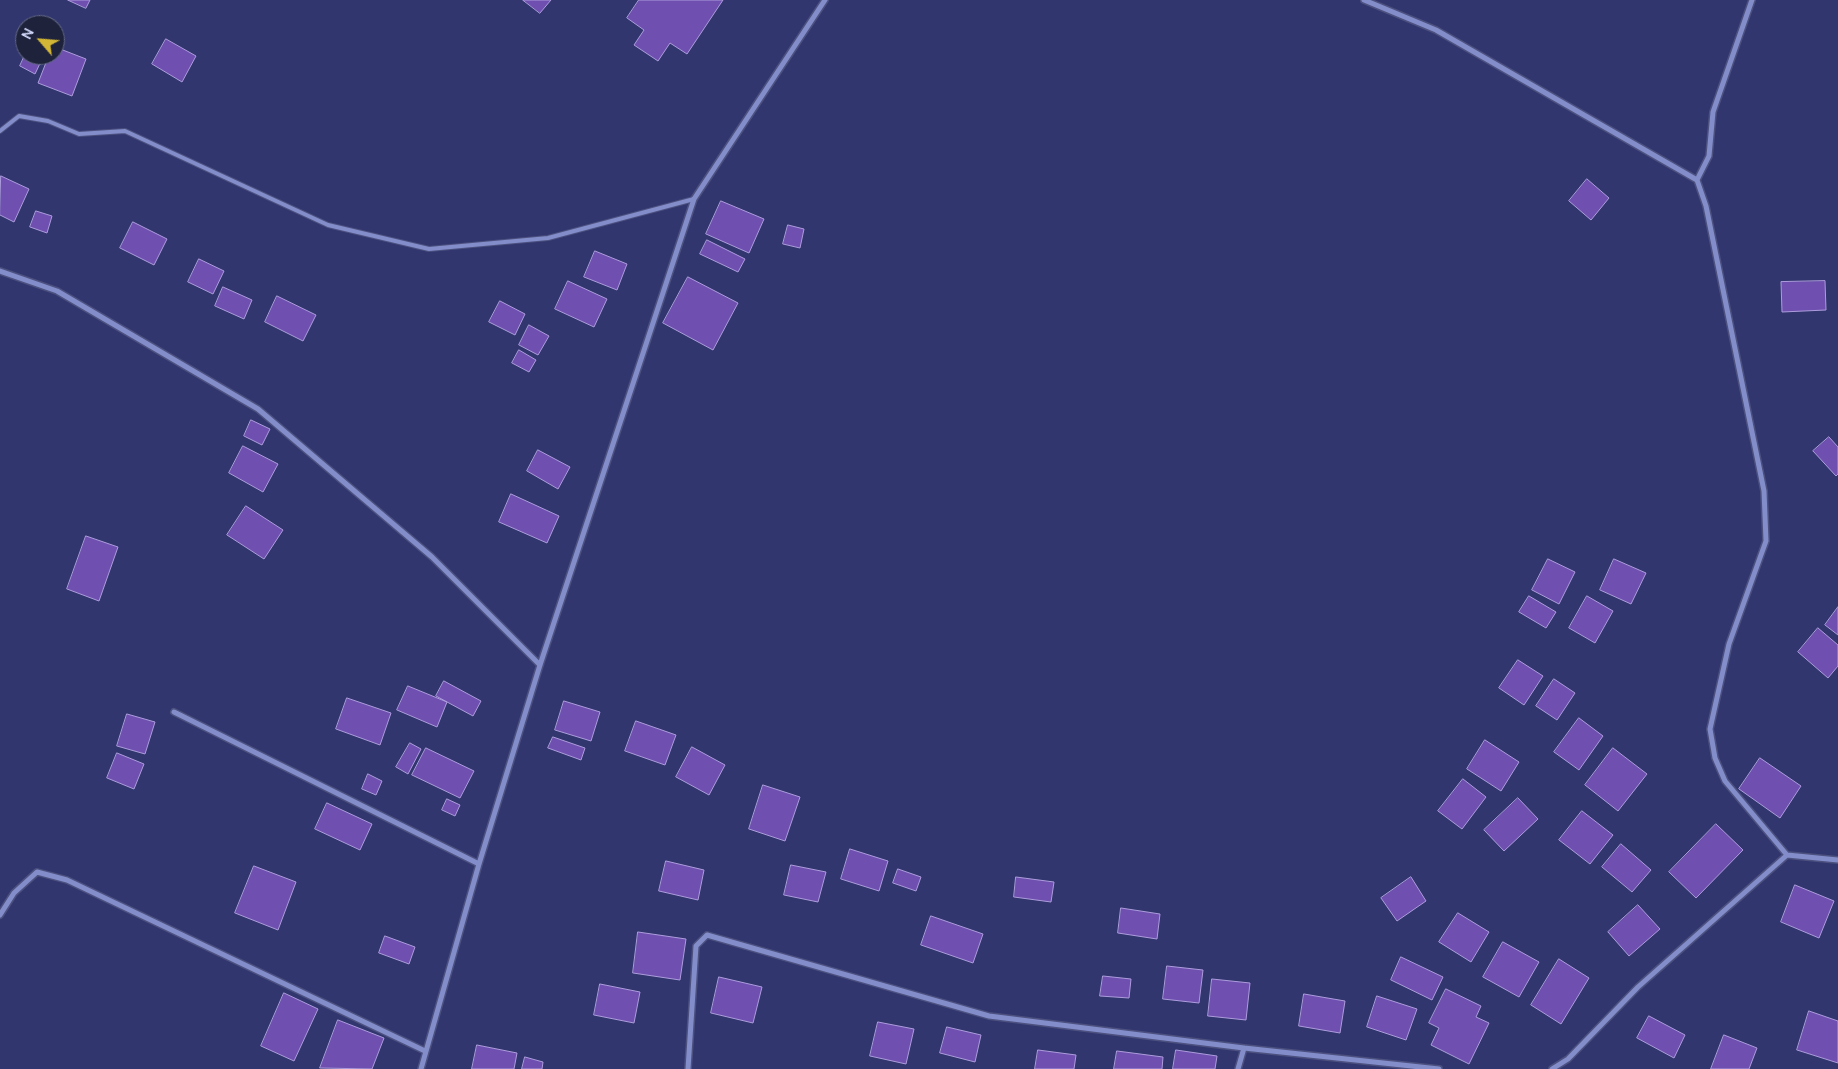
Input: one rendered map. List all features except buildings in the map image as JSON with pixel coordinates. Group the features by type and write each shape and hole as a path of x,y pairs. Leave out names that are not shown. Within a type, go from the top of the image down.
{"street":[{"path":"421,1069 540,665 694,199 825,0"},
{"path":"1364,0 1436,30 1697,180 1706,206 1764,491 1766,541 1729,644 1710,730 1715,758 1725,780 1786,855 1838,860"},
{"path":"1697,180 1709,156 1713,112 1752,0"},
{"path":"0,271 57,291 258,409 432,557 540,665"},
{"path":"174,712 480,864"},
{"path":"1552,1069 1568,1059 1638,987 1786,855"},
{"path":"0,916 14,893 37,872 67,880 425,1051"},
{"path":"688,1069 696,946 707,935 989,1016 1244,1048 1439,1069"},
{"path":"1238,1069 1244,1048"}],"lane":[{"path":"0,131 19,116 48,121 79,134 126,131 328,225 429,249 548,238 694,199"}]}
